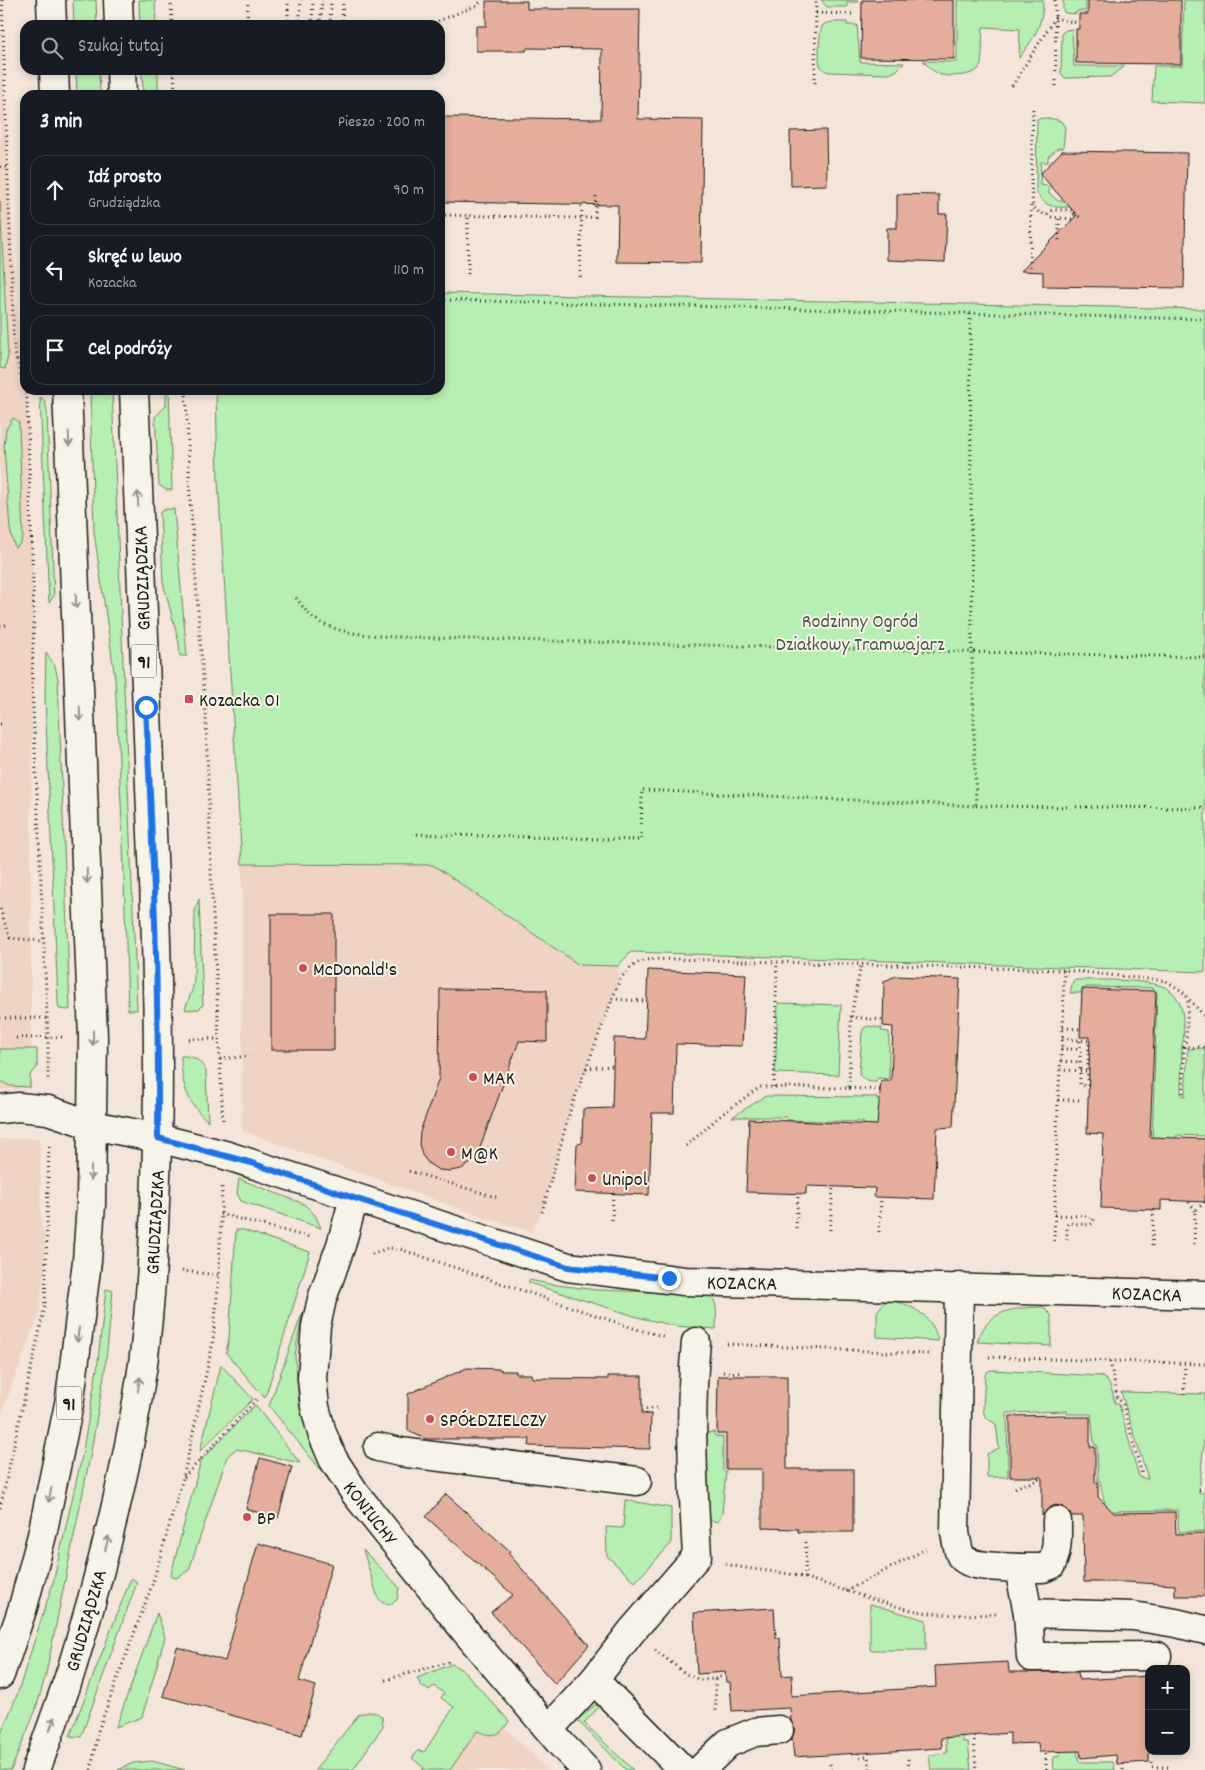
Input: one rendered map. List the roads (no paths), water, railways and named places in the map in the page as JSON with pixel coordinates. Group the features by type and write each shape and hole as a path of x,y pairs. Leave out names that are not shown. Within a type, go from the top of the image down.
{"street":[{"path":"51,0 52,20"},
{"path":"118,0 119,20"},
{"path":"54,75 55,90"},
{"path":"121,75 122,90"},
{"name":"91","path":"0,1675 23,1607 42,1535 70,1399 87,1261 91,1204 93,1038 68,395"},
{"name":"GRUDZIĄDZKA","path":"36,1770 70,1674 95,1589 130,1444 150,1303 158,1138 159,1038 157,932 134,395"},
{"name":"KOZACKA","path":"0,1109 19,1107 48,1110 92,1124 158,1138 252,1163 568,1267 684,1281 1205,1295"},
{"name":"KONIUCHY","path":"354,1198 341,1245 322,1299 316,1326 312,1378 315,1407 322,1433 333,1459 354,1493 548,1730 586,1770"},
{"path":"959,1287 956,1533 958,1548 962,1558 974,1564 1019,1568 1043,1568 1051,1565 1055,1557 1057,1544 1057,1521"},
{"path":"548,1730 594,1680 631,1632 696,1556 691,1455 693,1370 696,1342"},
{"path":"378,1447 400,1452 638,1481"},
{"path":"1019,1568 1028,1613 1021,1658 1158,1656"},
{"path":"1028,1613 1134,1616 1205,1630"},
{"path":"594,1680 683,1770"},
{"path":"709,1762 728,1743 741,1737 755,1732 779,1730"}],"place":[{"name":"Kozacka 01","path":"189,699"},
{"name":"McDonald's","path":"303,968"},
{"name":"MAK","path":"473,1077"},
{"name":"M@K","path":"451,1152"},
{"name":"Unipol","path":"592,1178"},
{"name":"SPÓŁDZIELCZY","path":"430,1419"},
{"name":"BP","path":"247,1517"}],"park label":[{"name":"Rodzinny Ogród Działkowy Tramwajarz","path":"860,632"}]}
